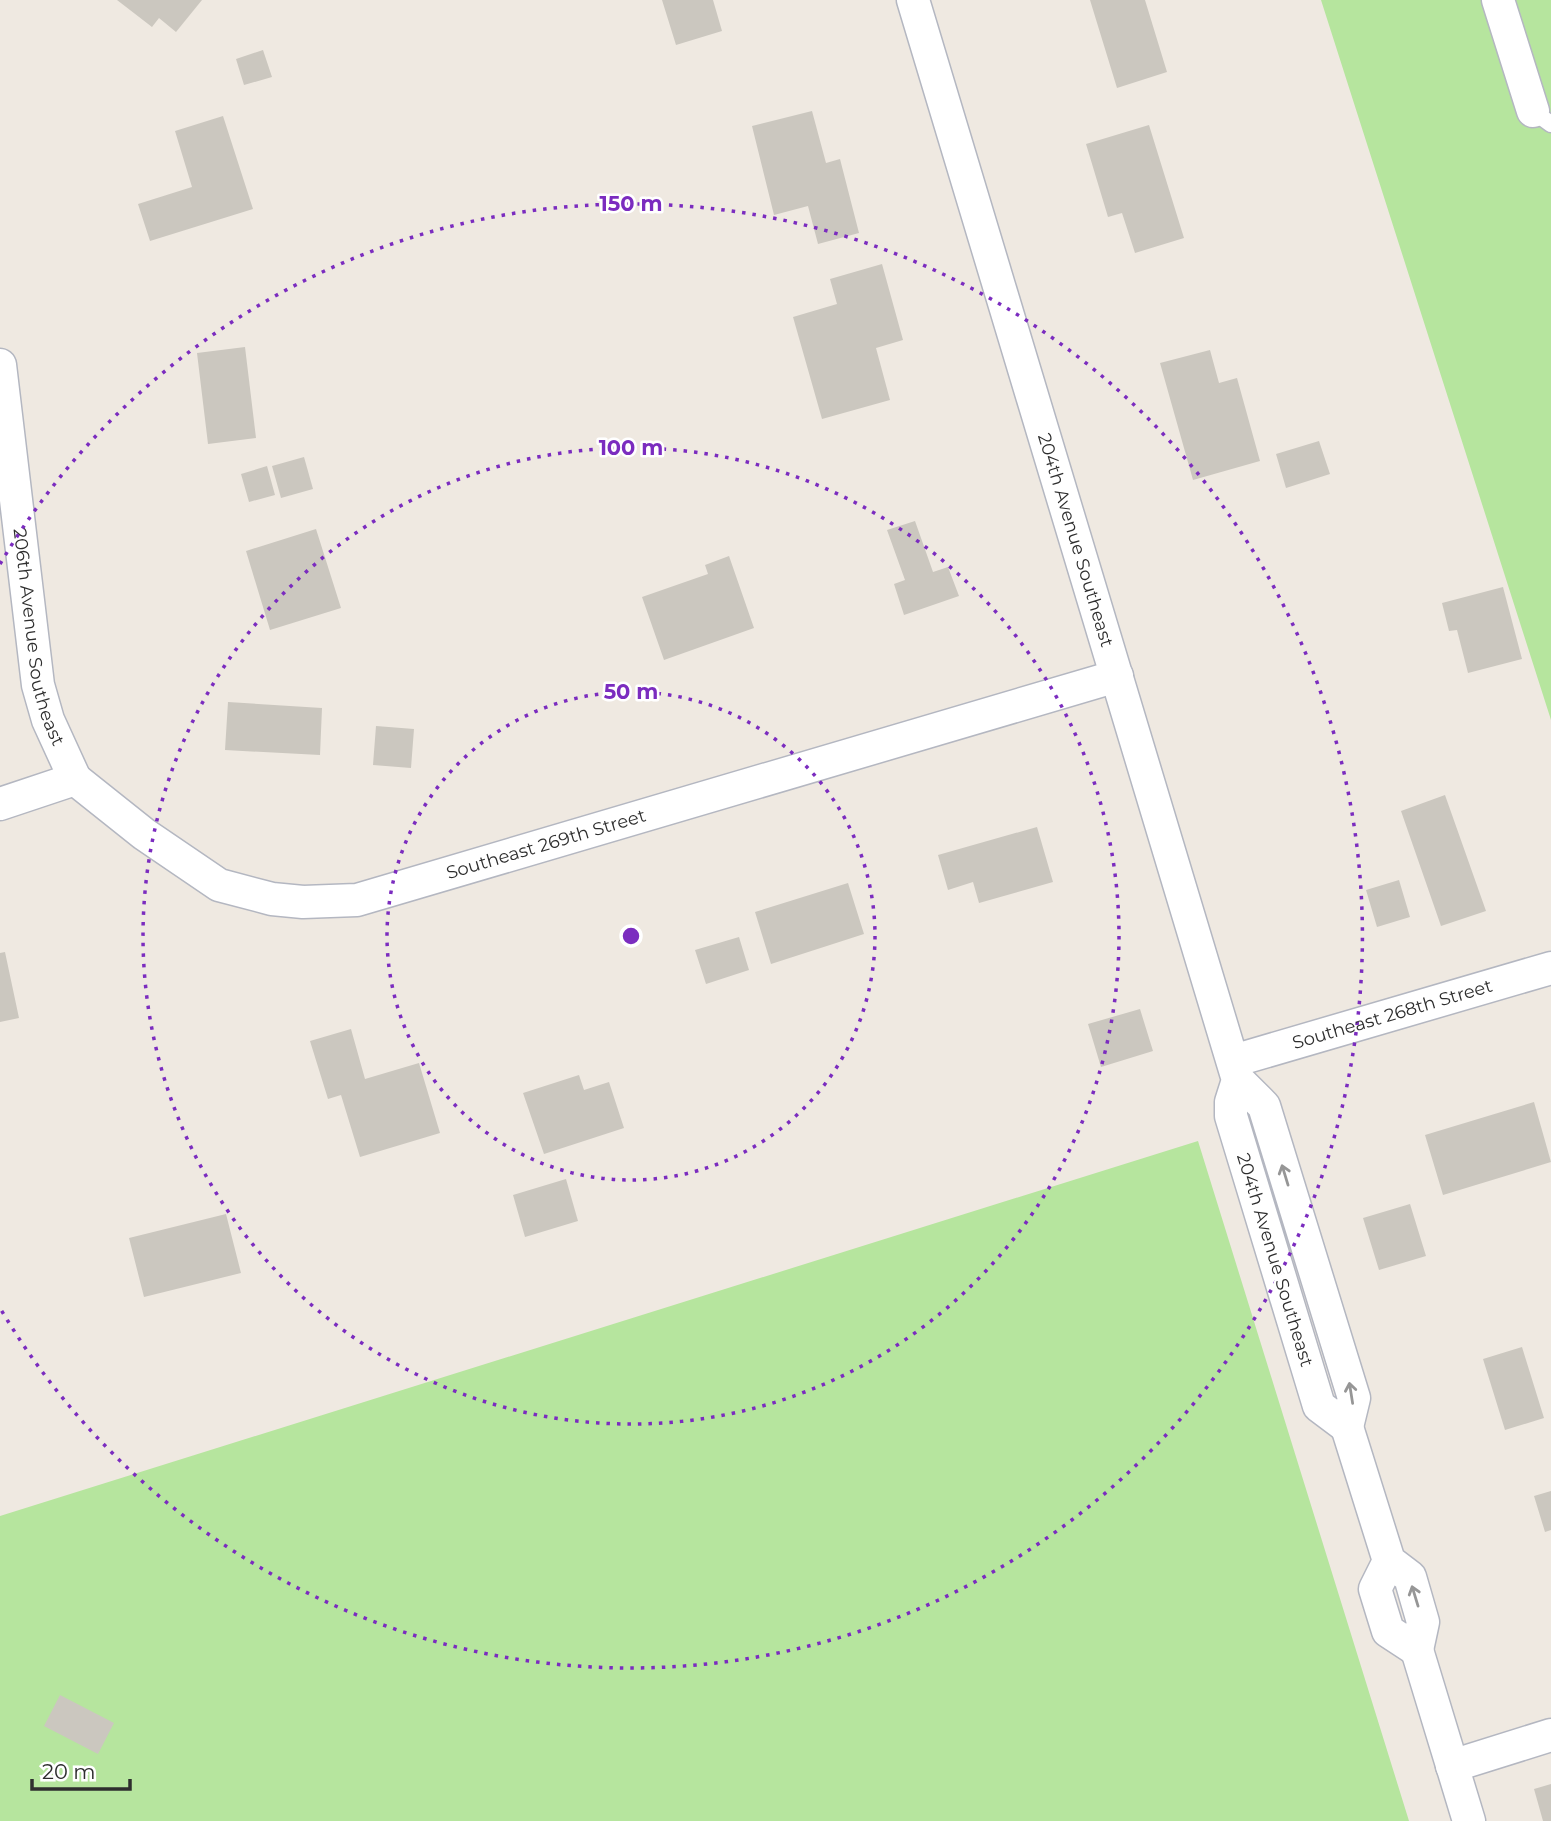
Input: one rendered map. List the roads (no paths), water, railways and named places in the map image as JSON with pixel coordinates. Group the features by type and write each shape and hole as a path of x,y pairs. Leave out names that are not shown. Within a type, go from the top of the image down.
{"street":[{"name":"204th Avenue Southeast","path":"914,0 1235,1070 1231,1116 1319,1406 1347,1427 1389,1561 1375,1589 1388,1631 1417,1650 1469,1821"},
{"path":"1498,0 1542,118"},
{"name":"206th Avenue Southeast","path":"0,365 38,685 48,720 75,779"},
{"name":"Southeast 269th Street","path":"75,779 144,834 219,885 272,899 303,902 357,900 1117,676"},
{"path":"0,804 75,779"},
{"name":"Southeast 268th Street","path":"1235,1070 1551,968"},
{"path":"1452,1766 1551,1735"}]}
